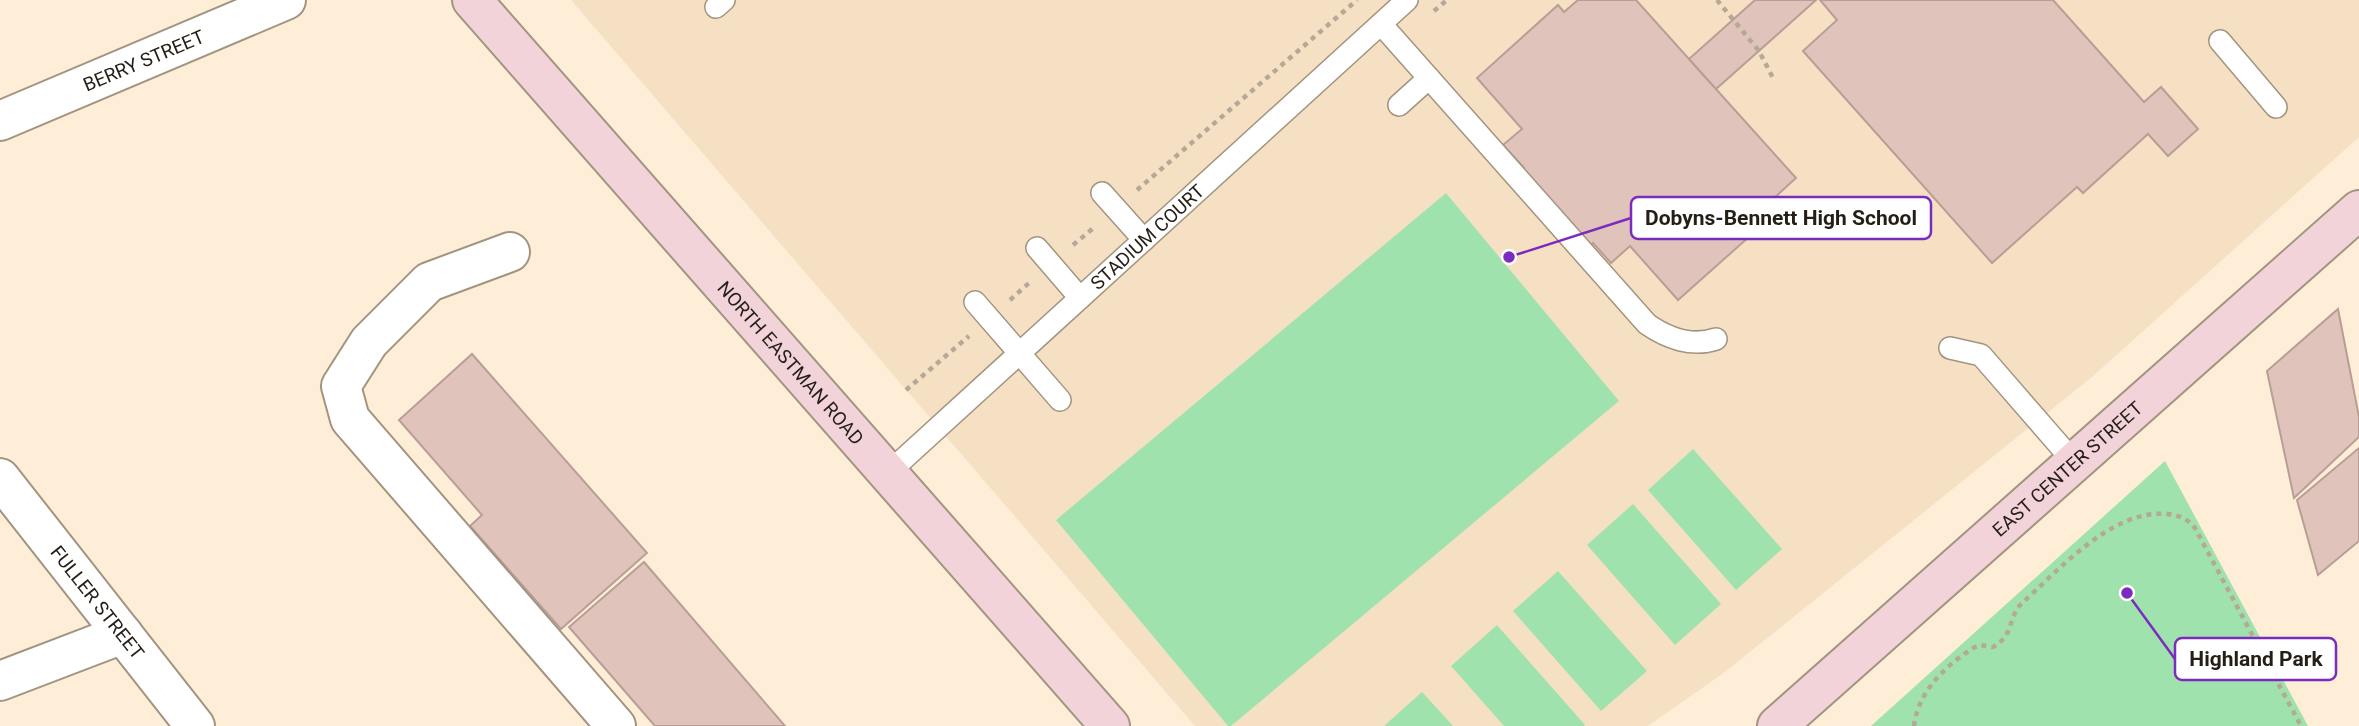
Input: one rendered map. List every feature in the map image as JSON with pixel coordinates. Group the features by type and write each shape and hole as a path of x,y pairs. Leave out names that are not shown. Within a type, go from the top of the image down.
{"main road":[{"name":"NORTH EASTMAN ROAD","path":"472,0 1110,726"},
{"name":"EAST CENTER STREET","path":"1777,726 2359,210"}],"street":[{"name":"BERRY STREET","path":"0,121 286,0"},
{"path":"510,252 429,282 369,342 341,386 350,419 615,726"},
{"name":"FULLER STREET","path":"0,478 195,726"},
{"path":"0,681 123,634"}],"lane":[{"name":"STADIUM COURT","path":"887,474 1407,0"},
{"path":"1381,24 1647,324 1660,334 1683,341 1708,342 1716,339"},
{"path":"2220,41 2276,107"},
{"path":"1399,105 1429,78"},
{"path":"1102,193 1144,240"},
{"path":"1037,248 1080,298"},
{"path":"975,302 1060,400"},
{"path":"1950,348 1981,355 2074,462"}],"path":[{"path":"1433,13 1447,0"},
{"path":"1717,0 1759,51 1773,78"},
{"path":"1914,726 1917,706 1925,691 1937,678 1973,648 1980,645 1993,647 2000,643 2009,633 2013,613 2080,551 2118,525 2160,513 2182,517 2195,528 2301,726"}],"shaded area":[{"path":"571,0 2359,0 2359,137 2092,377 1725,672 1648,726 1195,726"}],"green space":[{"path":"1446,193 1619,401 1228,726 1056,520"},
{"path":"1693,449 1782,549 1736,590 1648,490"},
{"path":"2165,461 2308,726 1871,726"},
{"path":"1633,504 1721,604 1675,645 1587,545"},
{"path":"1558,571 1647,671 1601,711 1513,611"},
{"path":"1497,625 1584,726 1504,726 1451,666"},
{"path":"1422,692 1453,726 1384,726"}],"building":[{"path":"1578,0 1636,0 1796,178 1751,219 1759,228 1678,300 1630,246 1611,263 1593,243 1588,248 1519,172 1524,168 1503,145 1522,129 1477,78 1558,5 1564,12"},
{"path":"1755,0 1816,0 1716,89 1689,59"},
{"path":"1820,0 2053,0 2144,102 2161,87 2198,129 2168,156 2148,134 2083,193 2077,187 1992,263 1803,51 1837,20"},
{"path":"2338,309 2359,417 2359,437 2294,498 2267,371"},
{"path":"472,354 647,553 561,629 470,526 482,515 399,420"},
{"path":"2359,448 2359,541 2318,575 2297,500"},
{"path":"644,562 785,726 655,726 569,627"}],"place":[{"name":"Dobyns-Bennett High School","path":"1509,257"},
{"name":"Highland Park","path":"2127,593"}]}
